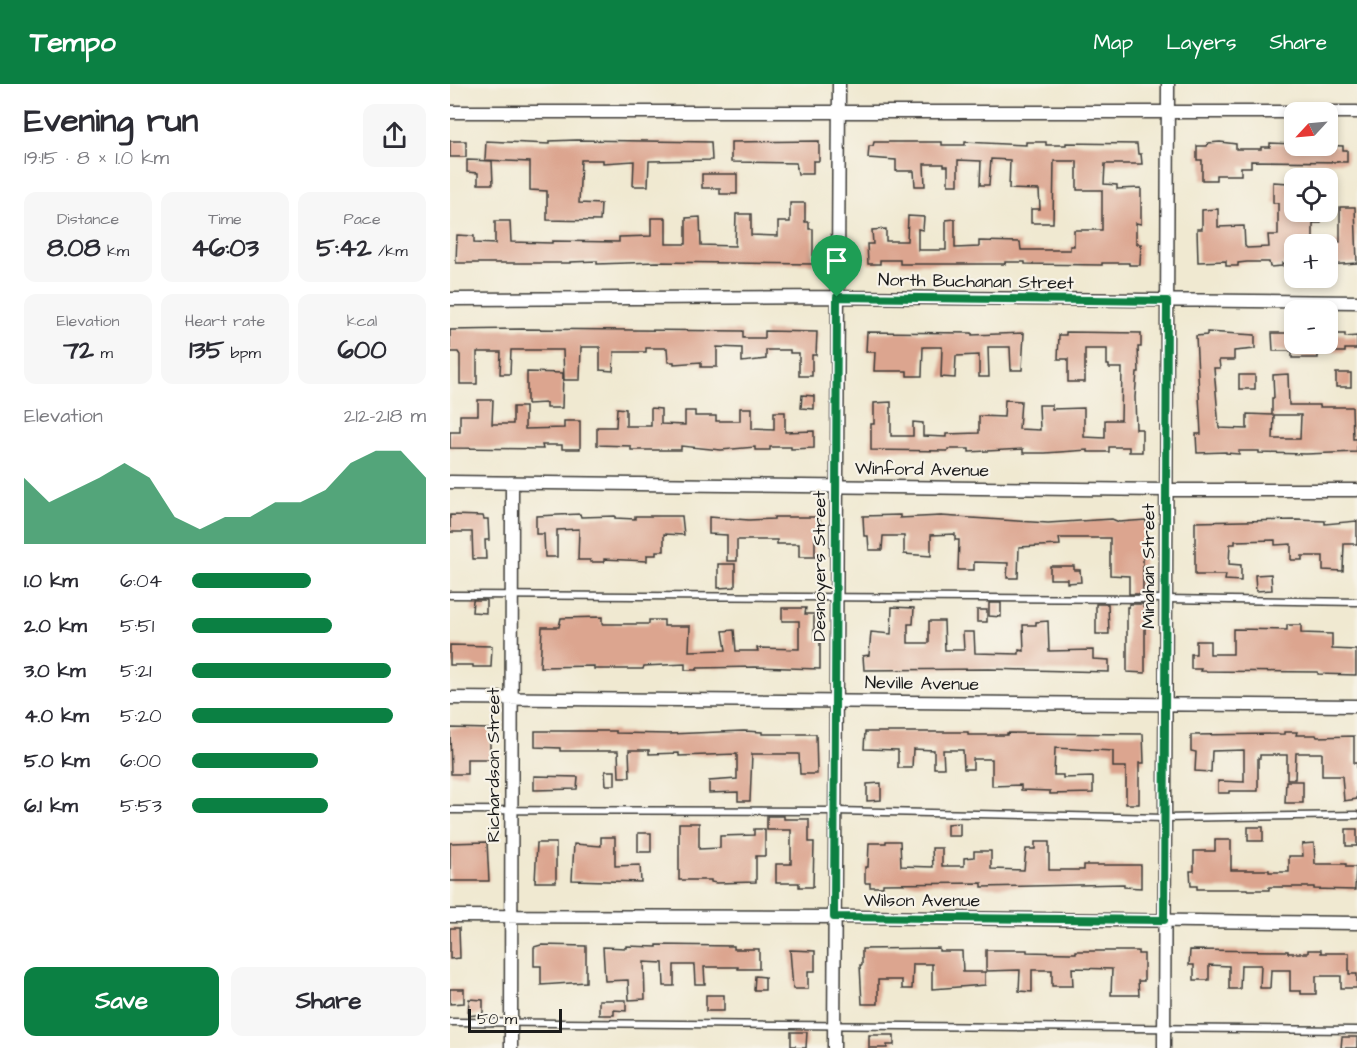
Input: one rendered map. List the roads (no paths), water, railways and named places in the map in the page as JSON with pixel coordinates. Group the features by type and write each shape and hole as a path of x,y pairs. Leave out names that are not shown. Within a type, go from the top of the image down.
{"street":[{"name":"Desnoyers Street","path":"834,1048 838,84"},
{"name":"Minahan Street","path":"1164,1048 1168,84"},
{"path":"450,112 1357,112"},
{"name":"North Buchanan Street","path":"450,299 837,297 1357,302"},
{"name":"Winford Avenue","path":"450,482 1357,490"},
{"name":"Richardson Street","path":"511,1048 512,483"},
{"name":"Neville Avenue","path":"450,698 1357,706"},
{"name":"Wilson Avenue","path":"450,916 834,917 1357,923"}],"lane":[{"path":"450,595 1357,602"},
{"path":"450,810 511,812 835,811 1165,818 1357,815"},
{"path":"450,1022 1357,1030"}]}
